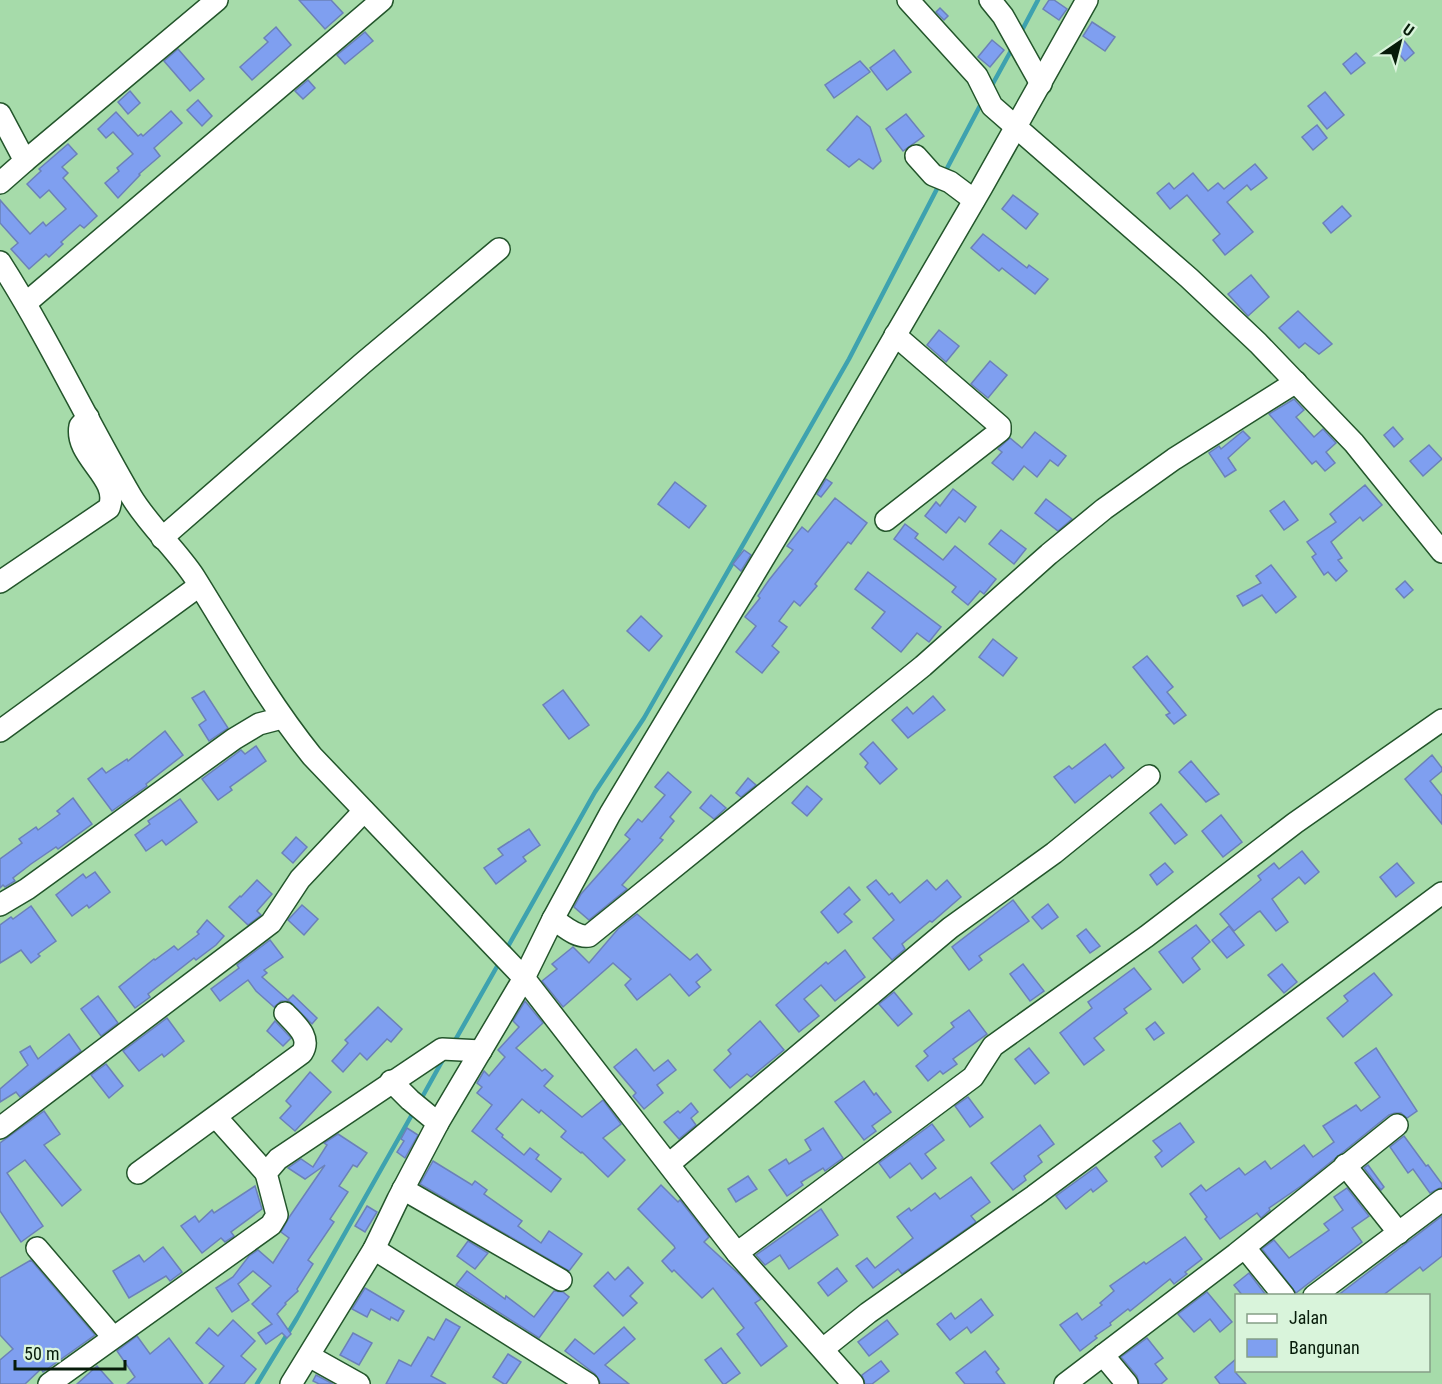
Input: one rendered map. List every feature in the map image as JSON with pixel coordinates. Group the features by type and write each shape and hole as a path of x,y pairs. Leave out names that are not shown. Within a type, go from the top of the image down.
{"street":[{"path":"0,183 217,0"},
{"path":"26,303 382,0"},
{"path":"908,0 976,76 992,106 1189,278 1258,343 1353,443 1442,552"},
{"path":"990,0 1004,16 1041,84"},
{"path":"291,1384 374,1249 438,1123 524,978 610,814 768,552 974,200 1087,0"},
{"path":"0,114 25,161"},
{"path":"916,156 942,178 974,200"},
{"path":"162,538 363,363 499,249"},
{"path":"0,262 26,303 131,496 194,577 282,718 312,756 524,978 737,1253 853,1384"},
{"path":"886,520 1000,431 1000,426 895,335"},
{"path":"553,919 576,935 590,936 922,666 1049,554 1104,509 1174,459 1296,382"},
{"path":"0,582 109,508 111,496 109,488 80,443 80,426 88,417"},
{"path":"0,730 199,586"},
{"path":"0,905 27,889 234,739 259,724 282,718"},
{"path":"737,1253 973,1077 993,1046 1138,943 1295,823 1442,720"},
{"path":"669,1164 950,928 1054,853 1149,776"},
{"path":"0,1128 271,923 300,879 364,811"},
{"path":"823,1349 868,1313 1034,1196 1442,893"},
{"path":"138,1173 304,1050 305,1036 285,1013"},
{"path":"266,1173 278,1159 391,1081 449,1049 481,1051"},
{"path":"391,1081 438,1123"},
{"path":"49,1384 271,1225 277,1215 266,1173 216,1117"},
{"path":"1065,1384 1245,1248 1397,1125"},
{"path":"1345,1166 1399,1233"},
{"path":"403,1189 561,1280"},
{"path":"1317,1294 1442,1200"},
{"path":"38,1248 113,1337"},
{"path":"1245,1248 1282,1294"},
{"path":"374,1249 588,1384"},
{"path":"1103,1355 1127,1384"},
{"path":"309,1356 359,1384"}],"building":[{"path":"299,0 331,0 343,13 325,29"},
{"path":"1049,0 1054,0 1067,9 1059,20 1043,9"},
{"path":"940,8 948,16 944,20 936,12"},
{"path":"1092,22 1115,37 1105,51 1083,36"},
{"path":"276,27 291,45 252,80 240,67 268,42 264,38"},
{"path":"365,32 373,41 345,64 337,55"},
{"path":"1401,37 1414,53 1405,61 1392,45"},
{"path":"992,40 1004,50 990,67 978,57"},
{"path":"178,49 204,79 190,91 164,61"},
{"path":"894,50 911,72 887,90 870,68"},
{"path":"1356,53 1365,63 1351,74 1343,64"},
{"path":"860,61 870,72 834,98 825,85"},
{"path":"308,80 315,88 303,99 295,91"},
{"path":"130,91 140,103 128,114 118,102"},
{"path":"1325,92 1344,115 1327,129 1308,106"},
{"path":"198,100 212,116 202,126 187,110"},
{"path":"171,111 182,123 154,148 160,156 139,174 118,198 105,183 133,154 113,132 106,138 98,129 116,112 138,136 141,134 143,136"},
{"path":"906,114 924,136 903,151 886,129"},
{"path":"857,116 870,127 881,161 873,169 859,159 849,167 827,150"},
{"path":"1317,125 1327,138 1313,150 1302,137"},
{"path":"68,144 77,154 62,167 68,173 63,178 97,216 84,228 80,225 61,242 63,244 49,257 46,254 29,269 11,249 18,243 0,223 0,200 30,234 43,222 46,226 66,209 49,190 40,198 27,184 41,171 39,169"},
{"path":"1255,164 1267,178 1251,190 1247,185 1227,202 1253,232 1225,255 1213,240 1220,234 1187,195 1170,209 1157,193 1169,183 1174,189 1193,173 1208,191 1218,183 1224,189"},
{"path":"1013,195 1038,214 1026,229 1002,209"},
{"path":"1342,206 1351,216 1331,233 1323,223"},
{"path":"983,234 1027,268 1029,265 1048,279 1035,294 1002,268 999,271 971,248"},
{"path":"1251,275 1269,297 1248,316 1228,294"},
{"path":"1298,311 1332,344 1319,354 1305,343 1299,348 1279,328"},
{"path":"939,330 959,346 946,362 927,345"},
{"path":"990,361 1007,375 988,398 971,384"},
{"path":"1294,399 1304,410 1296,417 1314,437 1323,429 1336,443 1326,452 1335,463 1325,471 1316,461 1312,464 1269,414"},
{"path":"1393,427 1403,439 1394,447 1384,435"},
{"path":"1243,431 1250,438 1228,458 1236,470 1225,477 1209,453 1219,446 1221,449"},
{"path":"1035,432 1066,456 1058,466 1050,460 1037,477 1024,466 1013,480 992,463 1002,452 998,449 1010,438 1022,448"},
{"path":"1429,445 1442,459 1423,476 1410,461"},
{"path":"826,479 832,483 821,497 817,494"},
{"path":"675,482 706,506 689,528 658,504"},
{"path":"1365,485 1382,505 1363,521 1360,517 1331,542 1342,558 1338,560 1347,571 1336,581 1328,572 1324,575 1312,557 1316,554 1307,542 1336,522 1330,514"},
{"path":"953,489 976,507 965,522 959,517 946,533 925,516 936,502 940,506"},
{"path":"835,498 867,523 851,544 848,542 800,606 794,601 779,621 787,627 772,646 779,652 762,673 736,652 756,626 745,617 760,598 758,596 769,580 793,550 787,546 802,527 808,532"},
{"path":"1046,499 1072,519 1058,531 1035,513"},
{"path":"1284,501 1298,520 1284,530 1270,511"},
{"path":"905,524 918,534 915,538 943,560 955,546 996,579 984,594 980,591 968,605 952,592 956,587 894,539"},
{"path":"1001,530 1026,549 1014,564 989,544"},
{"path":"744,550 751,555 741,571 733,564"},
{"path":"1271,565 1296,597 1276,613 1262,595 1243,606 1237,596 1261,583 1256,576"},
{"path":"868,572 941,627 929,642 917,633 901,652 872,628 885,612 855,589"},
{"path":"1405,581 1413,590 1404,598 1396,589"},
{"path":"641,616 662,636 649,651 627,631"},
{"path":"993,639 1017,658 1003,676 979,657"},
{"path":"1147,656 1173,687 1167,692 1186,715 1174,724 1166,715 1170,713 1133,667"},
{"path":"563,690 589,725 569,739 543,705"},
{"path":"204,691 228,728 209,741 199,725 206,720 192,698"},
{"path":"933,696 945,710 908,738 892,720 907,707 913,714"},
{"path":"165,731 183,755 146,784 147,786 112,811 88,779 102,768 106,773 127,759 128,761"},
{"path":"873,742 897,769 880,784 865,767 868,763 860,754"},
{"path":"1105,744 1124,768 1112,778 1110,775 1075,803 1054,777 1069,766 1072,769"},
{"path":"256,746 266,761 230,787 232,790 218,800 202,779 241,750 245,754"},
{"path":"1432,755 1442,768 1442,771 1430,781 1442,796 1442,824 1405,779"},
{"path":"1191,761 1219,794 1206,802 1179,772"},
{"path":"668,772 691,792 670,817 674,821 660,838 663,840 622,885 627,889 589,920 574,907 581,894 630,839 625,835 638,819 642,822 665,795 655,787"},
{"path":"748,778 756,785 741,797 736,793"},
{"path":"807,786 822,799 807,816 792,803"},
{"path":"711,795 726,808 714,819 700,808"},
{"path":"73,798 92,824 58,849 56,847 31,864 13,878 15,881 0,888 0,859 22,843 19,839 36,827 38,830 60,814 57,811"},
{"path":"180,799 197,822 166,845 162,840 146,851 135,835 150,824 148,821"},
{"path":"1161,804 1187,835 1175,844 1150,813"},
{"path":"1221,815 1242,842 1223,857 1202,831"},
{"path":"529,829 540,845 523,857 526,861 496,884 484,868 503,855 498,849"},
{"path":"296,837 307,847 293,863 282,853"},
{"path":"1302,851 1319,872 1305,884 1299,877 1272,899 1288,922 1276,931 1260,911 1234,931 1220,914 1261,880 1258,876 1274,863 1279,869"},
{"path":"1165,863 1173,872 1157,885 1150,875"},
{"path":"1397,863 1414,883 1396,897 1380,877"},
{"path":"95,872 110,892 89,908 87,905 72,916 56,895 83,874 86,878"},
{"path":"257,880 272,894 257,911 261,915 248,925 229,907"},
{"path":"876,880 889,895 892,893 900,903 927,880 936,890 947,880 961,897 902,944 905,949 892,960 873,938 894,920 867,887"},
{"path":"849,887 860,900 844,914 852,922 838,933 821,912"},
{"path":"1013,900 1029,921 979,956 982,960 969,970 952,947"},
{"path":"1048,904 1058,917 1042,929 1032,917"},
{"path":"302,905 318,919 304,935 288,920"},
{"path":"31,906 56,941 38,954 40,956 31,963 21,950 0,963 0,925"},
{"path":"637,914 690,960 697,954 711,970 696,982 700,987 689,996 670,974 637,1000 625,985 631,979 613,963 563,1007 542,981 557,969 552,964 573,947 589,963 618,929"},
{"path":"207,920 224,936 216,945 196,960 194,958 148,994 150,997 135,1008 119,987 174,946 178,950 199,934 197,932"},
{"path":"1196,925 1210,942 1192,958 1200,969 1183,983 1159,952"},
{"path":"1229,926 1244,945 1227,958 1212,940"},
{"path":"1086,929 1100,946 1090,953 1077,936"},
{"path":"270,940 283,957 264,970 267,973 262,977 288,1000 293,995 317,1018 312,1024 289,1001 281,1001 274,1007 256,991 248,980 220,1001 211,989 239,968 237,965"},
{"path":"845,950 865,977 835,1001 821,985 804,999 819,1016 799,1032 776,1005 826,962 828,964"},
{"path":"1023,964 1044,991 1030,1001 1010,974"},
{"path":"1282,964 1297,982 1284,993 1268,975"},
{"path":"1134,968 1151,989 1124,1009 1127,1013 1094,1038 1104,1050 1084,1065 1060,1033 1092,1008 1088,1002"},
{"path":"1374,973 1392,995 1343,1037 1327,1018 1348,1001 1344,996"},
{"path":"894,992 912,1014 898,1026 879,1004"},
{"path":"98,996 118,1023 101,1036 81,1009"},
{"path":"525,1001 543,1023 516,1048 542,1071 545,1069 553,1076 544,1086 582,1117 603,1100 621,1124 603,1138 625,1160 608,1177 582,1152 561,1137 566,1131 541,1110 539,1113 522,1099 496,1129 524,1155 530,1148 539,1155 536,1159 561,1179 551,1192 472,1131 492,1105 477,1093 482,1087 477,1083 484,1071 489,1076 505,1057 498,1050 519,1027 513,1021"},
{"path":"378,1007 402,1029 391,1042 387,1039 367,1060 360,1053 343,1072 332,1061 348,1043 345,1040"},
{"path":"969,1010 987,1034 953,1059 957,1064 943,1074 940,1071 928,1081 916,1066 928,1056 924,1051 954,1027 951,1023"},
{"path":"167,1018 184,1041 164,1057 162,1054 139,1071 123,1051"},
{"path":"275,1021 291,1038 283,1046 267,1031"},
{"path":"760,1021 784,1050 751,1077 747,1074 730,1088 714,1070 731,1054 728,1050"},
{"path":"1155,1022 1164,1033 1154,1040 1146,1029"},
{"path":"69,1034 81,1051 20,1097 16,1092 0,1102 0,1089 28,1065 20,1052 30,1046 38,1059"},
{"path":"1029,1048 1049,1073 1035,1084 1015,1059"},
{"path":"1376,1048 1417,1111 1407,1118 1401,1113 1389,1115 1301,1186 1269,1208 1270,1210 1261,1218 1257,1213 1220,1239 1190,1194 1201,1185 1206,1191 1239,1168 1245,1175 1265,1161 1271,1169 1304,1145 1313,1157 1334,1142 1323,1126 1356,1105 1361,1111 1380,1097 1355,1063"},
{"path":"636,1049 654,1071 668,1060 676,1070 657,1085 663,1093 644,1109 633,1096 636,1093 614,1067"},
{"path":"106,1064 123,1086 109,1098 91,1075"},
{"path":"310,1072 331,1092 295,1131 280,1118 291,1106 286,1101"},
{"path":"864,1081 891,1112 872,1126 876,1131 864,1140 835,1102"},
{"path":"968,1097 983,1117 970,1127 955,1106"},
{"path":"691,1103 698,1112 691,1118 696,1125 679,1139 664,1122 678,1111 680,1113"},
{"path":"44,1111 60,1134 44,1145 81,1190 62,1206 25,1160 7,1173 43,1226 21,1242 0,1211 0,1143"},
{"path":"1180,1123 1194,1142 1162,1167 1155,1157 1162,1151 1153,1141"},
{"path":"932,1124 944,1140 925,1154 936,1168 922,1179 910,1163 890,1178 879,1163"},
{"path":"1040,1125 1054,1144 1038,1156 1042,1162 1024,1176 1026,1180 1013,1190 991,1163"},
{"path":"407,1128 418,1135 405,1158 397,1152 404,1141 401,1139"},
{"path":"823,1128 843,1158 825,1171 823,1168 801,1182 803,1185 787,1196 769,1170 786,1159 789,1164 811,1150 805,1140"},
{"path":"338,1134 367,1153 357,1167 353,1165 339,1186 348,1192 330,1219 334,1222 308,1260 313,1264 297,1289 298,1291 277,1314 291,1334 287,1338 282,1333 266,1344 258,1333 272,1324 252,1304 271,1286 253,1271 238,1284 249,1300 232,1312 216,1288 233,1277 249,1256 258,1250 273,1263 289,1238 281,1232 325,1165 305,1179 288,1168 301,1159 313,1167 327,1145 324,1143"},
{"path":"1404,1136 1426,1166 1428,1165 1442,1187 1430,1193 1413,1169 1408,1173 1390,1147"},
{"path":"433,1161 472,1185 475,1181 487,1190 484,1194 522,1221 518,1226 541,1243 549,1231 582,1254 569,1271 420,1184"},
{"path":"1368,1165 1384,1187 1381,1190 1364,1168"},
{"path":"1096,1167 1107,1181 1093,1192 1091,1189 1066,1209 1056,1196"},
{"path":"748,1176 757,1189 736,1202 728,1189"},
{"path":"971,1177 990,1202 971,1216 976,1222 902,1274 898,1269 873,1288 856,1266 867,1258 875,1268 913,1238 897,1217 909,1208 911,1211 935,1193 940,1199"},
{"path":"661,1185 678,1202 680,1200 709,1237 704,1242 741,1276 761,1299 755,1303 787,1346 761,1366 737,1334 744,1328 713,1288 702,1298 662,1261 675,1248 638,1209"},
{"path":"255,1186 262,1209 231,1232 233,1237 225,1242 221,1238 202,1253 181,1226 195,1216 199,1222 212,1210 214,1213"},
{"path":"1347,1188 1369,1216 1352,1228 1362,1242 1296,1293 1262,1249 1274,1240 1289,1258 1329,1230 1324,1224 1343,1210 1334,1197"},
{"path":"367,1206 377,1212 365,1232 355,1226"},
{"path":"821,1209 838,1235 789,1269 780,1255 765,1265 756,1255"},
{"path":"1442,1216 1442,1256 1423,1271 1420,1267 1385,1294 1340,1294"},
{"path":"1185,1237 1202,1259 1174,1284 1170,1279 1130,1311 1128,1309 1080,1351 1060,1325 1077,1313 1082,1320 1102,1305 1100,1303 1114,1291 1110,1286"},
{"path":"468,1241 488,1253 475,1269 457,1256"},
{"path":"163,1247 182,1272 170,1281 166,1276 129,1298 113,1271 139,1255 144,1262"},
{"path":"31,1260 95,1335 43,1372 41,1369 25,1384 0,1384 0,1360 13,1349 0,1335 0,1278"},
{"path":"628,1267 643,1283 630,1296 637,1303 623,1316 594,1286 608,1272 615,1280"},
{"path":"837,1268 847,1281 828,1296 818,1283"},
{"path":"467,1271 534,1317 554,1291 563,1292 569,1297 539,1338 456,1285"},
{"path":"1249,1273 1265,1294 1241,1294 1234,1285"},
{"path":"365,1288 404,1311 398,1321 391,1317 390,1320 371,1309 367,1317 352,1309"},
{"path":"1207,1292 1232,1322 1220,1332 1210,1319 1194,1332 1178,1314"},
{"path":"981,1299 993,1315 971,1333 967,1327 950,1340 937,1324 951,1313 955,1319"},
{"path":"446,1319 460,1327 431,1376 446,1384 386,1384 399,1360 411,1366 428,1337 434,1340"},
{"path":"233,1320 255,1341 241,1356 256,1369 244,1384 209,1384 224,1366 196,1343 209,1328 218,1336"},
{"path":"887,1320 898,1334 869,1356 858,1342"},
{"path":"624,1327 635,1339 605,1365 629,1384 601,1384 595,1374 565,1351 575,1339 594,1354"},
{"path":"353,1333 372,1343 359,1365 340,1355"},
{"path":"137,1336 150,1354 169,1338 203,1384 127,1384 135,1377 117,1351"},
{"path":"1147,1338 1163,1358 1155,1364 1167,1379 1161,1384 1139,1384 1137,1376 1121,1357"},
{"path":"721,1348 740,1373 725,1384 705,1360"},
{"path":"985,1351 999,1369 996,1372 1005,1384 965,1384 956,1373"},
{"path":"508,1354 521,1362 504,1384 493,1377"},
{"path":"1235,1360 1235,1372 1246,1384 1220,1384 1215,1377"},
{"path":"881,1361 889,1371 872,1384 865,1384 862,1375"},
{"path":"97,1366 113,1384 77,1384"},
{"path":"316,1375 333,1384 319,1384 313,1381"}],"waterway":[{"path":"1020,34 1038,0"},
{"path":"991,87 1013,47"},
{"path":"944,174 982,102"},
{"path":"506,950 595,792 644,718 849,359 939,185"},
{"path":"453,1044 499,963"},
{"path":"420,1101 445,1056"},
{"path":"257,1384 414,1111"}]}
